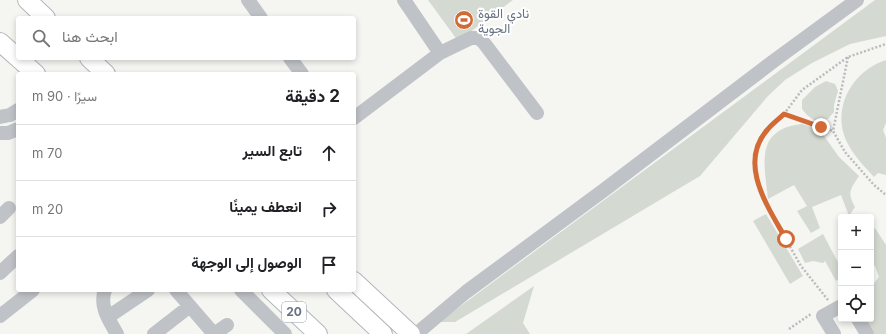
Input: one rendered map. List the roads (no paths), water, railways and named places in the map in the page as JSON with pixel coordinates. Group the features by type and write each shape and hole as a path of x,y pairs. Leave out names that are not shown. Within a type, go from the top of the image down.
{"main road":[{"path":"27,0 44,16"},
{"path":"0,42 16,56"},
{"path":"20,60 34,72"},
{"path":"96,65 111,72"},
{"path":"356,283 411,334"},
{"name":"20","path":"273,292 318,334"},
{"path":"338,292 383,334"}],"street":[{"path":"248,0 260,16"},
{"path":"404,0 440,53"},
{"path":"416,334 472,288 857,0"},
{"path":"356,116 440,53 471,38 478,38 484,43 537,113"},
{"path":"292,60 300,72"},
{"path":"16,112 3,117 16,129"},
{"path":"0,133 16,129"},
{"path":"0,273 16,258"},
{"path":"0,316 30,292"},
{"path":"104,292 102,299 103,305 117,334"},
{"path":"108,317 145,292"},
{"path":"178,292 214,334 227,324"},
{"path":"243,292 286,334"},
{"path":"154,334 190,306"},
{"path":"834,334 823,316 838,308"},
{"path":"860,322 867,334"}],"place":[{"name":"نادي القوة الجوية","path":"464,20"}]}
